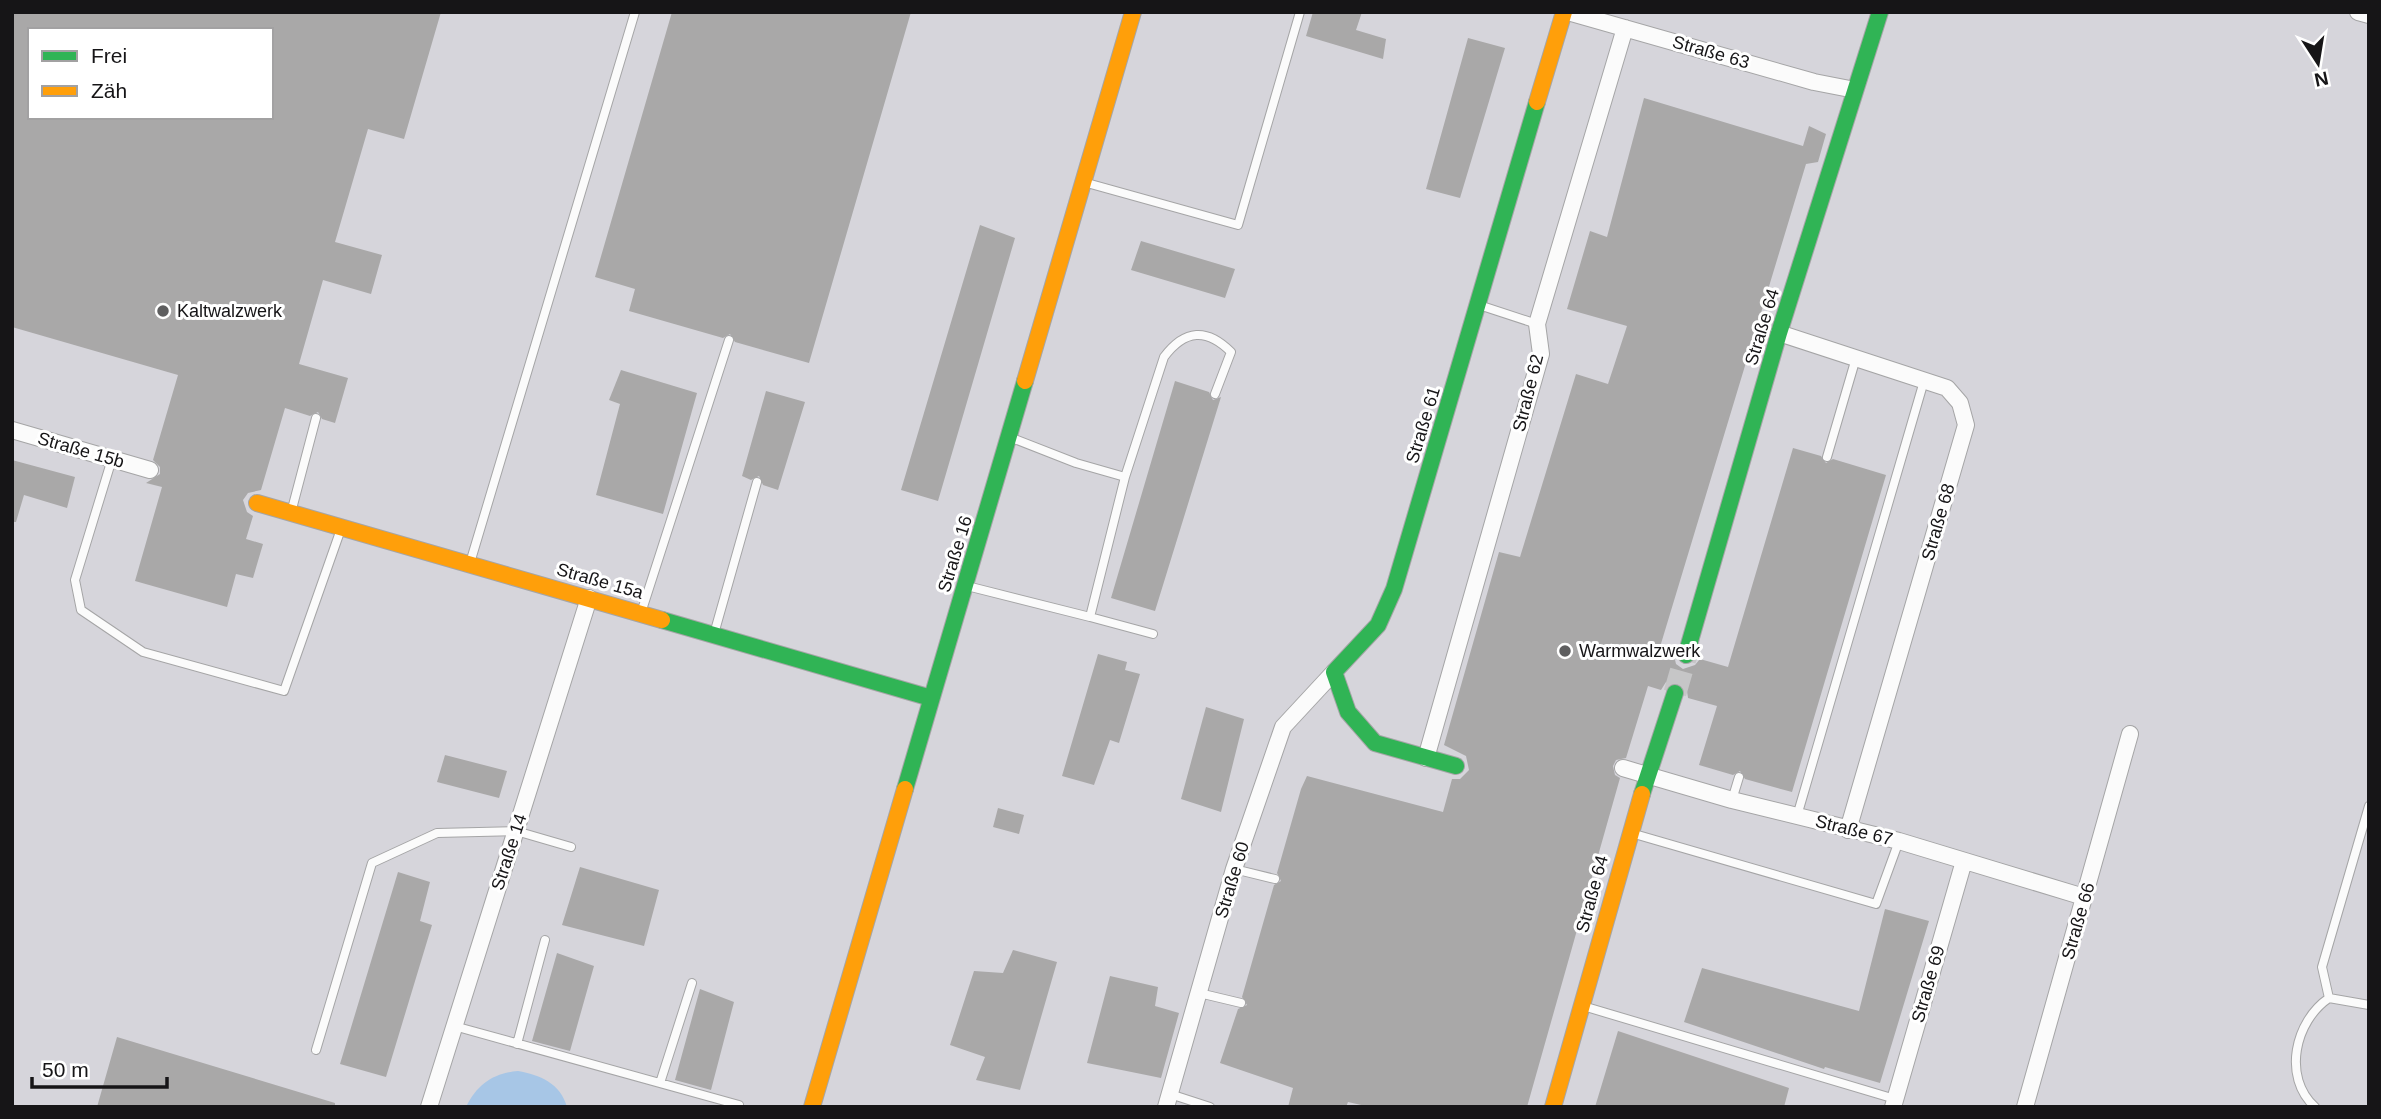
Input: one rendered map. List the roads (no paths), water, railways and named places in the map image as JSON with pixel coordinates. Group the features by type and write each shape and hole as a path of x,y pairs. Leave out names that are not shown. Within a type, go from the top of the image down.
{"street":[{"name":"Straße 16","path":"812,1107 1133,12"},
{"name":"Straße 63","path":"1566,12 1814,82 1855,90"},
{"name":"Straße 61","path":"1334,672 1378,625 1394,589 1566,12"},
{"name":"Straße 64","path":"1686,655 1779,333 1880,12"},
{"path":"2358,12 2369,15"},
{"name":"Straße 62","path":"1426,758 1541,354 1537,324 1625,28"},
{"name":"Straße 68","path":"1779,333 1947,388 1960,402 1966,425 1848,830"},
{"name":"Straße 15b","path":"12,430 150,470"},
{"name":"Straße 15a","path":"257,503 931,698"},
{"name":"Straße 14","path":"429,1107 589,598"},
{"path":"1334,672 1348,712 1374,743 1456,766"},
{"name":"Straße 60","path":"1168,1100 1234,869 1283,727 1334,672"},
{"name":"Straße 64","path":"1553,1107 1629,832 1675,693"},
{"name":"Straße 66","path":"2025,1107 2130,734"},
{"name":"Straße 67","path":"1623,768 1732,800 1899,841 2084,897"},
{"name":"Straße 69","path":"1894,1103 1964,861"}],"lane":[{"path":"470,563 635,12"},
{"path":"1085,182 1238,225 1300,12"},
{"path":"1479,305 1537,324"},
{"path":"1090,617 1125,477 1164,357 1175,342 1195,334 1216,338 1231,352 1215,394"},
{"path":"642,613 729,340"},
{"path":"1827,457 1856,358"},
{"path":"1797,816 1924,381"},
{"path":"291,512 316,418"},
{"path":"1009,437 1076,463 1125,477"},
{"path":"112,459 75,580 81,610 143,652 284,691 341,526"},
{"path":"714,634 757,482"},
{"path":"965,586 1153,634"},
{"path":"1732,800 1739,777"},
{"path":"2329,998 2322,967 2369,806"},
{"path":"316,1050 372,863 438,833 516,831 571,847"},
{"path":"1629,832 1876,904 1899,841"},
{"path":"1234,869 1275,879"},
{"path":"517,1044 545,940"},
{"path":"660,1083 692,983"},
{"path":"1199,993 1241,1003"},
{"path":"2329,998 2369,1005"},
{"path":"2315,1107 2296,1081 2295,1054 2309,1016 2329,998"},
{"path":"1581,1006 1894,1103"},
{"path":"454,1026 739,1105"},
{"path":"1168,1100 1210,1107"}],"water":[{"path":"518,1071 534,1075 554,1086 567,1107 466,1107 475,1092 487,1081 501,1074"}],"tunnel":[{"path":"1675,693 1686,655"}],"place":[{"name":"Kaltwalzwerk","path":"163,311"},
{"name":"Warmwalzwerk","path":"1565,651"}]}
